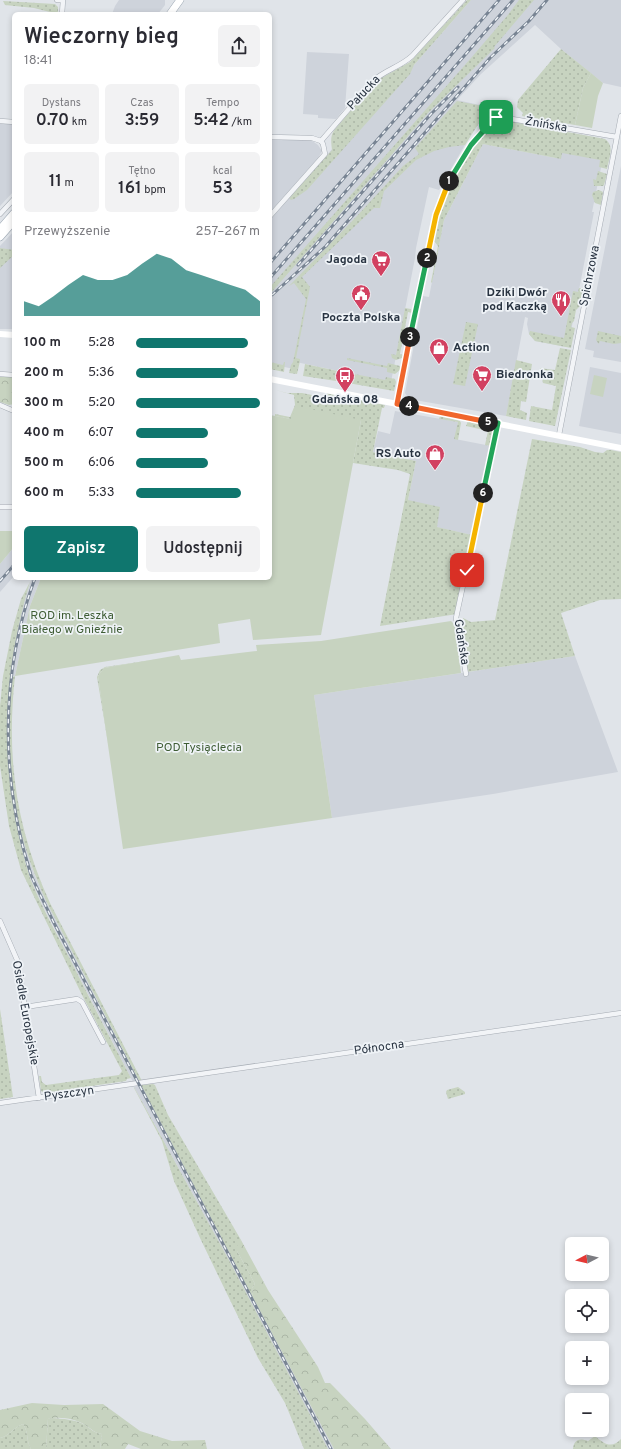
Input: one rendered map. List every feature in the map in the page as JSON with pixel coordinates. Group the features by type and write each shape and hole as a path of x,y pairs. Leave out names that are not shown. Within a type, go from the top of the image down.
{"main road":[{"path":"171,12 180,0"},
{"path":"0,229 12,215"},
{"path":"0,237 12,223"}],"street":[{"path":"57,0 63,0 62,12"},
{"name":"Pałucka","path":"321,141 380,74 405,63 463,0"},
{"name":"Żnińska","path":"397,404 436,215 447,185 460,162 482,131 493,120 500,116 617,137"},
{"name":"Spichrzowa","path":"559,435 621,116"},
{"path":"0,121 12,122"},
{"path":"272,138 312,138 321,141 325,148 325,154 272,214"},
{"path":"0,214 12,201"},
{"path":"0,334 12,335"},
{"path":"0,374 12,375"},
{"path":"272,378 621,448"},
{"path":"0,406 12,410"},
{"name":"Gdańska","path":"466,674 456,618 498,423"},
{"path":"0,507 12,507"},
{"name":"Osiedle Europejskie","path":"0,921 2,930 18,962 39,1098"},
{"path":"25,1007 77,999 82,1002 104,1042"},
{"name":"Północna","path":"138,1084 621,1013"},
{"name":"Pyszczyn","path":"0,1104 138,1084"}],"shaded area":[{"path":"119,0 165,0 165,5 160,12 113,12"},
{"path":"471,0 621,0 621,87 603,83 561,49 535,25 481,74 457,100 493,108 474,129 439,190 429,187 391,382 296,362 294,369 272,364 272,218 333,148 414,65"},
{"path":"307,52 349,54 345,108 336,119 318,118 318,115 303,114"},
{"path":"0,123 12,124 12,193 0,206"},
{"path":"272,140 311,140 318,145 322,151 318,158 272,210"},
{"path":"483,144 556,158 558,150 603,158 568,347 535,341 529,334 527,324 528,318 525,317 506,416 409,399 405,393 423,296 429,297 444,220"},
{"path":"621,166 621,362 593,357 594,351 585,349"},
{"path":"12,233 12,329 0,329 0,246"},
{"path":"590,367 621,373 621,434 579,426"},
{"path":"395,411 458,422 455,439 491,446 472,535 436,527 408,500 416,461 373,452 378,431 390,434"},
{"path":"12,549 12,578 0,592 0,564"},
{"path":"31,580 40,580 30,606 15,676 11,677 8,708 8,757 13,796 28,856 35,876 47,903 139,1081 133,1082 43,906 30,878 12,817 3,758 3,709 15,630"},
{"path":"575,656 618,772 493,794 332,818 314,695"},
{"path":"141,1085 334,1449 328,1449 230,1262 134,1087"}],"green space":[{"path":"467,0 471,0 414,65 410,74 307,190 291,200 289,198 332,150 331,141 335,129 376,81 410,62"},
{"path":"519,0 534,0 494,47 495,48 429,112 272,292 272,285 507,16"},
{"path":"3,1 55,4 58,7 58,12 50,12 34,8 5,5"},
{"path":"561,49 591,73 583,88 575,125 522,116 523,113 517,107 518,100"},
{"path":"591,73 603,83 598,96 592,128 575,125 583,88"},
{"path":"457,101 493,108 481,120 465,145 434,151 416,160 384,191 380,208 374,208 302,277 310,287 296,358 300,359 300,361 297,374 289,373 293,362 306,299 294,283 289,286 403,166 419,154 415,148"},
{"path":"500,122 514,122 605,139 610,145 611,149 607,169 599,167 600,160 562,153 561,159 483,144 444,220 432,283 438,246 434,241 439,214 444,199 460,168 484,133 492,126"},
{"path":"598,171 607,174 603,186 594,186 593,179 596,180"},
{"path":"599,190 603,192 601,205 595,203 592,195 593,192"},
{"path":"0,248 12,250 12,257 0,268"},
{"path":"579,288 582,288 583,290 580,306 576,310 571,327 575,328 571,348 535,341 529,334 530,331 564,338 573,291 578,292"},
{"path":"405,308 411,309 412,313 408,312 400,354 403,355 402,358 396,360 392,358 391,354 396,355"},
{"path":"466,322 478,324 465,386 453,384"},
{"path":"598,331 621,336 621,343 614,344 600,341 599,344 596,340"},
{"path":"560,348 571,350 555,426 529,421 531,406 552,410 556,386 543,383 540,368 555,370"},
{"path":"347,358 387,366 388,363 400,366 400,370 395,374 387,372 387,368 347,360"},
{"path":"516,360 532,364 526,402 521,401 520,410 527,413 526,420 506,416"},
{"path":"272,362 283,365 285,362 284,372 272,369"},
{"path":"305,364 338,371 336,381 303,376"},
{"path":"516,364 528,368 525,384 513,381"},
{"path":"344,372 385,380 386,377 395,379 396,382 394,391 342,382"},
{"path":"594,375 607,378 603,397 590,394"},
{"path":"0,377 12,377 12,404 0,402"},
{"path":"287,393 302,393 322,397 325,393 385,405 384,408 382,408 373,452 416,461 408,500 440,507 437,527 472,535 457,614 380,626 410,474 398,470 353,463 361,420 291,419 275,416 275,414 290,417 295,405 294,395"},
{"name":"ROD im. Leszka Białego w Gnieźnie","path":"296,406 361,420 321,635 253,640 250,619 218,624 220,643 15,676 30,606 40,580 272,580 272,415 291,419"},
{"path":"440,416 460,421 461,423 458,440 454,439 458,422 439,419"},
{"path":"468,421 490,426 492,428 493,432 491,446 485,445 488,431 466,426"},
{"path":"532,439 580,447 595,452 603,453 607,450 611,450 621,452 621,599 600,600 561,613 575,656 467,672 462,626 463,618 471,622 495,620"},
{"path":"0,531 12,531 12,549 0,564"},
{"path":"30,582 20,619 13,656 9,693 9,768 13,805 20,841 30,878 53,928 131,1078 127,1079 126,1081 44,1093 41,1091 39,1076 41,1076 42,1082 46,1085 119,1075 122,1071 82,995 21,870 9,826 0,766 0,706 3,676 12,631 21,599"},
{"name":"POD Tysiąclecia","path":"451,621 454,624 456,631 461,673 314,695 332,818 123,849 98,676 104,668 179,655 181,660 257,651 256,645 321,641"},
{"path":"159,659 104,668 98,676 109,749 97,677 100,670 105,667"},
{"path":"15,676 12,736 13,764 16,792 29,847 38,875 50,903 142,1081 139,1081 47,903 25,847 12,793 9,765 8,737 11,677"},
{"path":"0,1009 13,1097 0,1099"},
{"path":"141,1085 155,1085 168,1115 241,1240 237,1251 255,1284 252,1288 253,1298"},
{"path":"134,1087 230,1262 328,1449 304,1449 285,1403 258,1358 200,1238 174,1181 162,1141"},
{"path":"458,1087 465,1092 465,1094 448,1099 446,1092 447,1090"},
{"path":"241,1240 268,1290 318,1367 325,1383 330,1383 334,1387 391,1449 334,1449 253,1298 252,1288 255,1284 237,1251 237,1246"},
{"path":"32,1403 64,1405 103,1404 140,1431 172,1441 205,1440 207,1449 141,1449 128,1444 125,1449 100,1449 102,1434 95,1432 77,1421 62,1418 48,1419 46,1449 31,1449 23,1424 0,1438 0,1410"},
{"path":"52,1418 77,1422 85,1425 95,1432 102,1434 100,1449 46,1449 48,1419"},
{"path":"23,1424 31,1449 0,1449 0,1438"},
{"path":"594,1437 596,1437 611,1445 621,1439 621,1449 573,1449 576,1441 588,1441"}],"railway":[{"path":"272,261 499,0"},
{"path":"272,276 513,0"},
{"path":"272,295 326,246 490,58 529,21 547,0"},
{"path":"298,265 431,114 458,87"},
{"path":"0,581 12,567"},
{"path":"34,580 15,651 10,688 8,726 9,764 14,801 21,839 31,875 53,921 331,1449"}],"place":[{"name":"Jagoda","path":"381,277"},
{"name":"Poczta Polska","path":"361,311"},
{"name":"Dziki Dwór pod Kaczką","path":"561,317"},
{"name":"Action","path":"439,365"},
{"name":"Biedronka","path":"482,392"},
{"name":"Gdańska 08","path":"345,393"},
{"name":"RS Auto","path":"435,471"}],"route":[{"path":"467,570 498,423 397,404 436,215 447,185 460,162 482,131 496,117"}]}
